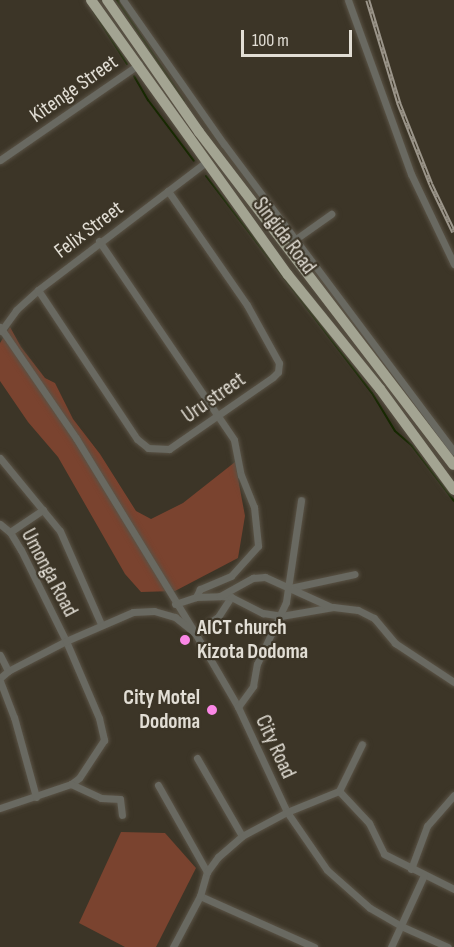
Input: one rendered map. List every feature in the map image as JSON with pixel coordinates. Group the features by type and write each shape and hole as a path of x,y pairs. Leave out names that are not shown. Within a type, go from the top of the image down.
{"highway":[{"name":"Singida Road","path":"91,0 288,275 380,389 454,490"},
{"name":"Singida Road","path":"107,0 198,132 290,243 454,465"}],"street":[{"path":"123,0 290,243 454,452"},
{"path":"348,0 411,174 454,264"},
{"name":"Kitenge Street","path":"0,160 148,58"},
{"name":"Felix Street","path":"1,330 16,310 38,290 99,241 206,162"},
{"name":"Uru street","path":"38,290 137,439 148,448 169,449 273,377 278,372 279,363 247,305 168,191"},
{"path":"290,243 332,214"},
{"path":"99,241 234,440 241,475 254,507 258,546 231,576 200,589 196,597"},
{"path":"1,330 118,503 175,604 195,633 218,617 231,597"},
{"path":"0,458 60,531 101,624"},
{"path":"238,707 253,686 256,664 281,616 290,588 293,548 301,500"},
{"path":"10,532 43,510"},
{"name":"Umonga Road","path":"0,524 10,532 66,640"},
{"path":"290,588 355,574"},
{"path":"220,596 261,577 272,578 333,607"},
{"path":"175,604 196,597 220,596 231,597 264,613 281,616 333,607 358,610 374,618 395,643 454,682"},
{"name":"City Road","path":"0,680 8,671 66,640 133,612 154,611 175,617 195,633 238,707 287,812 310,848 339,882 370,908 401,926 448,947"},
{"path":"0,808 71,784 79,778 104,740 99,718 66,640"},
{"path":"0,655 8,671"},
{"path":"0,680 14,717 36,796"},
{"path":"173,947 200,896 207,872 218,857 242,836 287,812 339,791 362,744"},
{"path":"197,758 242,836"},
{"path":"71,784 102,798 120,799 122,815"},
{"path":"158,785 207,872"},
{"path":"339,791 369,823 381,851 411,869 454,889"},
{"path":"411,869 427,826 454,795"},
{"path":"391,947 424,875"},
{"path":"200,896 314,947"}],"shaded area":[{"path":"10,327 21,347 45,378 55,383 73,419 100,454 136,511 151,519 183,503 235,462 245,516 238,558 175,591 141,592 125,574 58,457 28,422 0,381 0,343"},
{"path":"121,832 165,833 196,868 156,947 125,947 79,923"}],"waterway":[{"path":"117,0 184,101"},
{"path":"93,11 127,64"},
{"path":"134,76 148,100 194,161"},
{"path":"206,176 372,393 395,431 412,446 454,501"}],"railway":[{"path":"368,0 399,103 431,184 454,232"}],"place":[{"name":"AICT church Kizota Dodoma","path":"185,640"},
{"name":"City Motel Dodoma","path":"212,710"}]}
